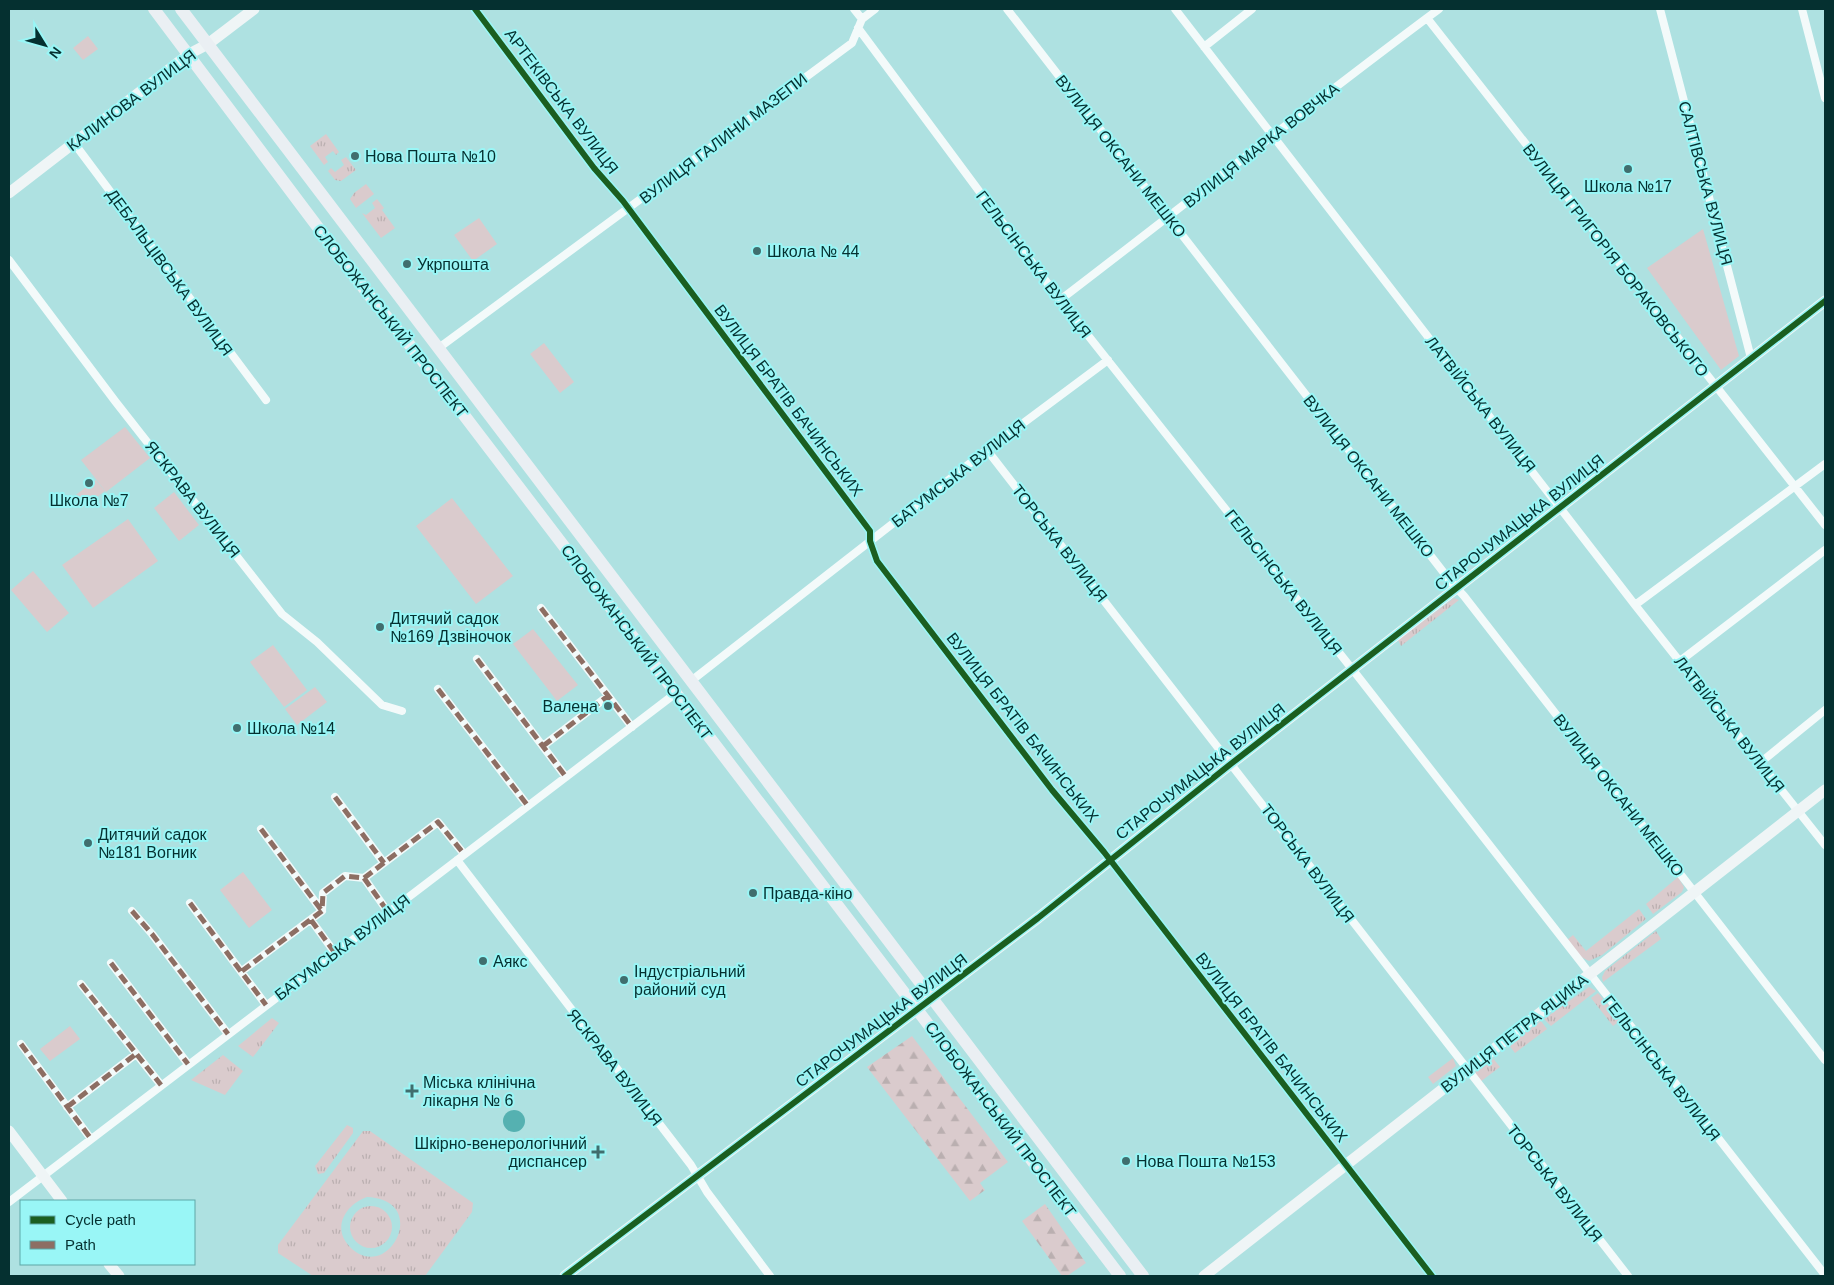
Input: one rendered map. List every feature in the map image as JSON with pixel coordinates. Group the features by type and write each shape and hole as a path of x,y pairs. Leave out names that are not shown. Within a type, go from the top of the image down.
{"main road":[{"name":"СЛОБОЖАНСЬКИЙ ПРОСПЕКТ","path":"154,9 363,287 422,360 1120,1276"},
{"name":"СЛОБОЖАНСЬКИЙ ПРОСПЕКТ","path":"181,9 440,347 691,681 1144,1276"}],"street":[{"name":"КАЛИНОВА ВУЛИЦЯ","path":"9,193 189,54 208,44 254,9"},
{"name":"АРТЕКІВСЬКА ВУЛИЦЯ","path":"475,9 594,168 629,208"},
{"path":"854,9 862,20"},
{"name":"ВУЛИЦЯ ГАЛИНИ МАЗЕПИ","path":"440,347 852,43 862,20 875,9"},
{"name":"ВУЛИЦЯ ОКСАНИ МЕШКО","path":"1007,9 1825,1060"},
{"name":"ЛАТВІЙСЬКА ВУЛИЦЯ","path":"1175,9 1635,605 1825,845"},
{"path":"1204,47 1252,9"},
{"name":"ВУЛИЦЯ МАРКА ВОВЧКА","path":"1060,300 1169,217 1272,134 1439,9"},
{"name":"САЛТІВСЬКА ВУЛИЦЯ","path":"1660,9 1751,358"},
{"path":"1802,9 1825,98"},
{"name":"ВУЛИЦЯ ГРИГОРІЯ БОРАКОВСЬКОГО","path":"1427,18 1825,525"},
{"name":"ГЕЛЬСІНСЬКА ВУЛИЦЯ","path":"858,28 1060,300 1353,669 1825,1276"},
{"name":"ДЕБАЛЬЦІВСЬКА ВУЛИЦЯ","path":"74,143 266,400"},
{"name":"ВУЛИЦЯ БРАТІВ БАЧИНСЬКИХ","path":"629,208 870,531 870,541 876,561 1052,790 1110,860 1432,1276"},
{"name":"ЯСКРАВА ВУЛИЦЯ","path":"9,260 111,395 282,614 317,642 382,705 402,711"},
{"name":"СТАРОЧУМАЦЬКА ВУЛИЦЯ","path":"565,1276 933,998 1825,301"},
{"name":"БАТУМСЬКА ВУЛИЦЯ","path":"691,681 987,450 1108,360"},
{"name":"ТОРСЬКА ВУЛИЦЯ","path":"987,450 1232,763 1467,1070 1628,1276"},
{"path":"1635,605 1825,464"},
{"path":"1680,661 1825,550"},
{"path":"542,608 632,727"},
{"path":"478,659 566,776"},
{"path":"438,690 528,806"},
{"name":"БАТУМСЬКА ВУЛИЦЯ","path":"9,1202 676,693"},
{"path":"543,746 608,696"},
{"path":"1761,762 1825,710"},
{"name":"ВУЛИЦЯ ПЕТРА ЯЦИКА","path":"1204,1276 1347,1166 1825,790"},
{"path":"336,797 384,862"},
{"path":"242,971 322,911 323,892 345,876 364,878 438,822 464,854"},
{"path":"261,828 322,911"},
{"name":"ЯСКРАВА ВУЛИЦЯ","path":"457,860 691,1165 697,1177 770,1276"},
{"path":"364,878 388,912"},
{"path":"190,903 266,1005"},
{"path":"132,911 152,934 228,1034"},
{"path":"311,920 335,953"},
{"path":"111,963 188,1064"},
{"path":"81,984 161,1085"},
{"path":"21,1044 91,1139"},
{"path":"67,1107 136,1054"},
{"path":"9,1131 61,1200"},
{"path":"110,1265 119,1276"}],"green space":[{"path":"88,36 98,49 83,60 73,48"},
{"path":"326,134 339,152 336,155 333,151 325,157 328,162 324,165 310,146"},
{"path":"346,157 356,170 341,181 335,180 328,171 331,168 335,172 344,165 341,160"},
{"path":"366,184 374,194 356,208 350,199 354,193"},
{"path":"377,199 384,208 382,210 395,228 381,238 362,213 366,215 375,208 372,203"},
{"path":"479,218 497,244 473,261 454,235"},
{"path":"1703,229 1739,356 1721,370 1647,268"},
{"path":"544,343 574,382 560,393 530,354"},
{"path":"125,427 150,458 106,492 81,460"},
{"path":"96,480 105,491 82,508 73,497"},
{"path":"174,492 199,525 179,541 154,508"},
{"path":"452,498 513,576 476,604 416,526"},
{"path":"128,519 158,561 93,608 62,565"},
{"path":"33,571 69,613 47,632 11,590"},
{"path":"1454,598 1459,600 1401,646 1398,640"},
{"path":"533,629 578,685 557,701 513,644"},
{"path":"273,645 307,690 284,707 250,662"},
{"path":"315,687 327,702 297,725 285,709"},
{"path":"243,872 272,910 249,928 220,890"},
{"path":"1678,877 1684,887 1682,892 1653,914 1646,904"},
{"path":"1639,909 1646,919 1602,955 1589,961 1581,957 1567,940 1573,935 1586,951"},
{"path":"1656,931 1661,939 1603,982 1602,977 1605,971"},
{"path":"1589,987 1596,991 1551,1026 1544,1019"},
{"path":"1598,993 1621,1020 1613,1026 1591,998"},
{"path":"272,1018 279,1023 253,1057 238,1046"},
{"path":"1541,1021 1547,1029 1515,1053 1509,1045"},
{"path":"70,1026 80,1039 50,1061 40,1049"},
{"path":"912,1036 1008,1162 980,1183 985,1190 970,1201 867,1067"},
{"path":"223,1055 243,1071 225,1095 191,1080"},
{"path":"1491,1056 1500,1067 1480,1082 1476,1077 1476,1070"},
{"path":"1453,1058 1456,1066 1433,1084 1428,1077"},
{"path":"347,1125 353,1128 353,1133 324,1173 318,1174 315,1166"},
{"path":"363,1131 370,1131 473,1203 472,1212 425,1276 313,1276 278,1253 278,1245","holes":["367,1197 386,1202 397,1211 400,1224 397,1237 389,1249 378,1256 364,1256 350,1247 344,1240 341,1225 347,1211 359,1200"]},
{"path":"1045,1204 1086,1263 1067,1276 1062,1276 1022,1221"},
{"path":"375,1206 383,1209 389,1215 392,1227 389,1239 383,1245 367,1248 359,1245 353,1239 350,1223 353,1215 359,1209"}],"water":[{"path":"514,1110 522,1113 525,1121 522,1129 514,1132 506,1129 503,1121 506,1113"}],"marked path":[{"path":"541,608 632,727"},
{"path":"477,659 566,777"},
{"path":"438,689 528,806"},
{"path":"543,746 608,696"},
{"path":"335,797 384,863"},
{"path":"242,971 322,911 323,893 345,876 364,878 438,822 464,854"},
{"path":"261,829 322,911"},
{"path":"364,878 388,912"},
{"path":"190,903 266,1005"},
{"path":"132,911 152,934 228,1034"},
{"path":"311,920 335,953"},
{"path":"111,963 188,1064"},
{"path":"81,984 161,1085"},
{"path":"21,1044 91,1139"},
{"path":"67,1107 136,1054"}],"cycle path":[{"path":"475,9 594,168 623,201 870,531 870,541 877,561 1052,790 1104,852 1432,1276"},
{"path":"565,1276 1038,918 1232,763 1825,301"}],"place":[{"name":"Нова Пошта №10","path":"355,156"},
{"name":"Школа №17","path":"1628,169"},
{"name":"Школа № 44","path":"757,251"},
{"name":"Укрпошта","path":"407,264"},
{"name":"Школа №7","path":"89,483"},
{"name":"Дитячий садок №169 Дзвіночок","path":"380,627"},
{"name":"Валена","path":"608,706"},
{"name":"Школа №14","path":"237,728"},
{"name":"Дитячий садок №181 Вогник","path":"88,843"},
{"name":"Правда-кіно","path":"753,893"},
{"name":"Аякс","path":"483,961"},
{"name":"Індустріальний районий суд","path":"624,980"},
{"name":"Міська клінічна лікарня № 6","path":"412,1091"},
{"name":"Шкірно-венерологічний диспансер","path":"598,1152"},
{"name":"Нова Пошта №153","path":"1126,1161"}]}
